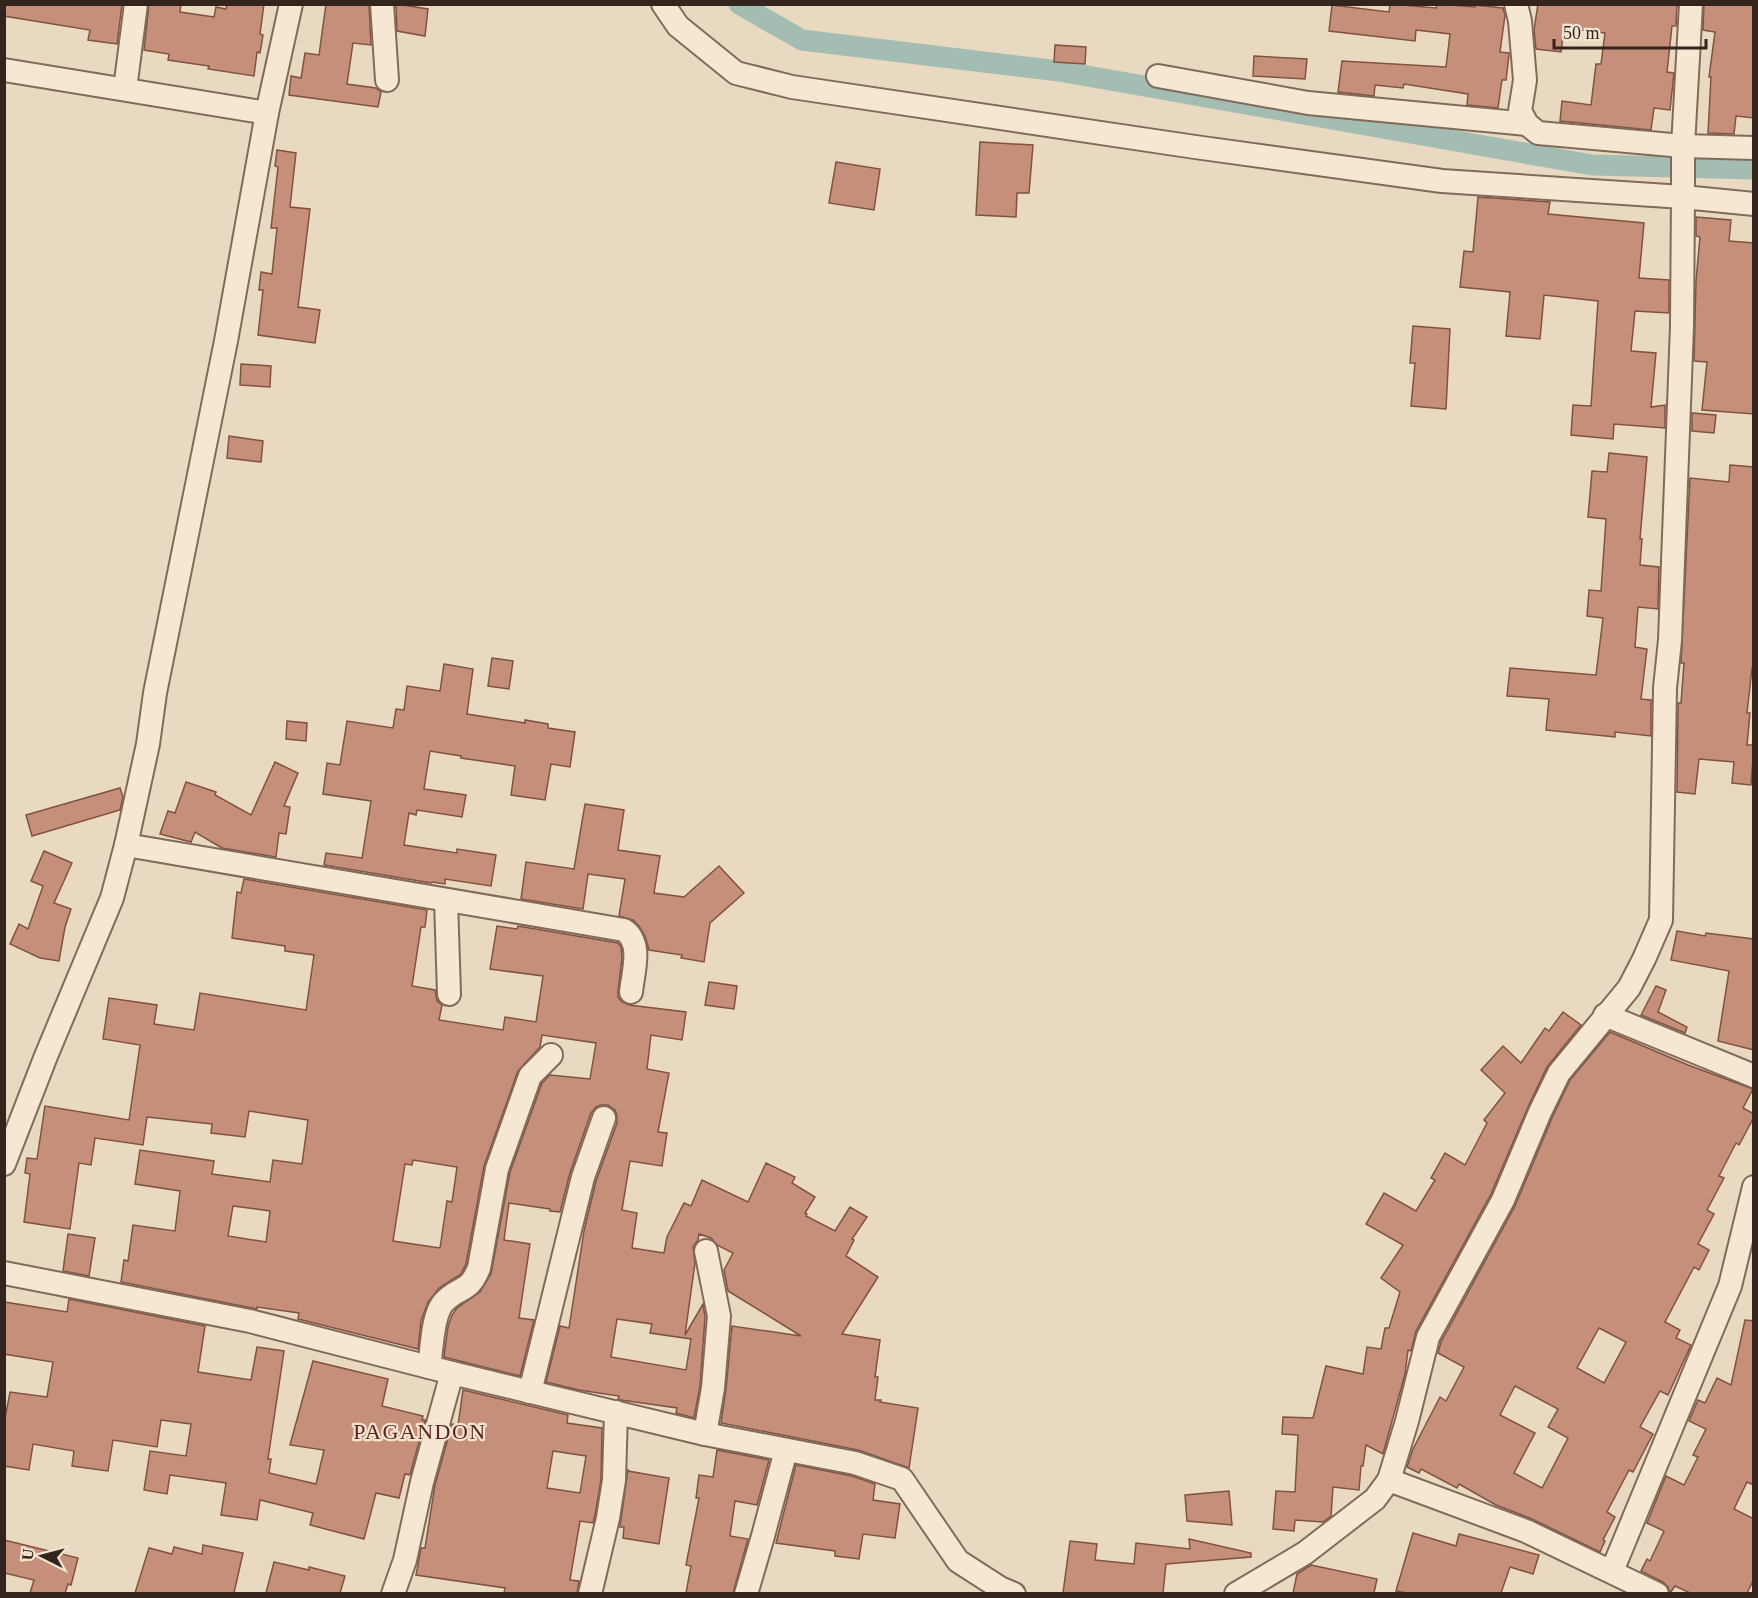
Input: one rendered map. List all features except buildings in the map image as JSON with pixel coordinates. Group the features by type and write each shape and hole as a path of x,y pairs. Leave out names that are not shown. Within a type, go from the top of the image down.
{"street":[{"path":"125,90 136,4"},
{"path":"4,1164 112,898 126,845 148,744 155,693 234,296 267,113 291,4"},
{"path":"382,4 387,80"},
{"path":"663,4 678,26 736,73 792,87 1442,181 1683,192 1754,204"},
{"path":"1516,4 1520,21 1525,80 1520,111 1527,124 1538,133 1683,151 1754,148"},
{"path":"1236,1593 1305,1553 1375,1499 1389,1480 1407,1421 1428,1337 1503,1200 1559,1072 1629,988 1661,920 1664,855 1665,688 1671,628 1683,326 1683,151 1691,4"},
{"path":"4,70 267,113"},
{"path":"1158,76 1308,103 1527,124"},
{"path":"126,845 624,930 635,944 631,992"},
{"path":"446,900 449,994"},
{"path":"1605,1015 1754,1076"},
{"path":"429,1367 437,1312 452,1295 473,1283 479,1268 496,1169 530,1076 551,1055"},
{"path":"530,1392 583,1177 604,1118"},
{"path":"1612,1571 1730,1286 1754,1187"},
{"path":"705,1434 714,1378 719,1316 706,1251"},
{"path":"4,1274 250,1321 705,1434 855,1463 902,1479 958,1561 1000,1588 1014,1593"},
{"path":"393,1593 405,1560 422,1482 452,1373"},
{"path":"590,1593 608,1518 614,1480 616,1412"},
{"path":"746,1593 786,1450"},
{"path":"1389,1480 1526,1531 1657,1593"}],"waterway":[{"path":"739,4 802,40 1059,71 1592,165 1754,169"}],"district":[{"name":"PAGANDON","path":"420,1431"}]}
